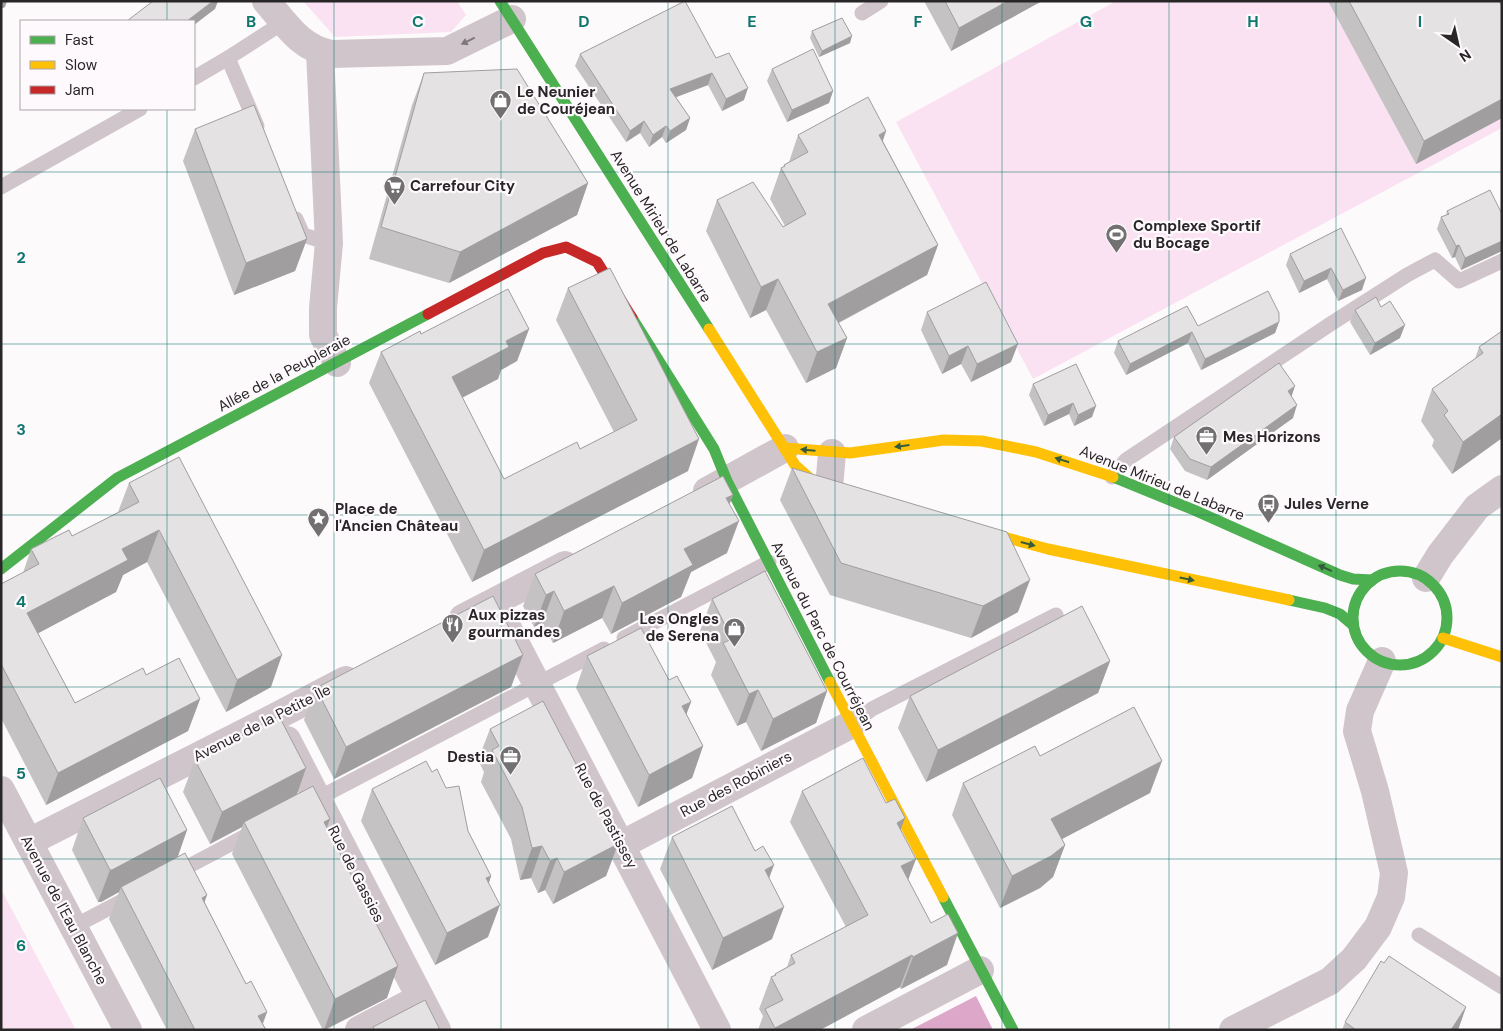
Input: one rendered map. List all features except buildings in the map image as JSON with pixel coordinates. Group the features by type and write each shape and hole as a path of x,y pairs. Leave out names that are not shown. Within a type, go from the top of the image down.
{"street":[{"path":"266,1 297,37 308,46 320,52 331,54 447,51 506,10"},
{"name":"Avenue Mirieu de Labarre","path":"506,10 795,465 813,481 839,491"},
{"path":"320,52 329,243 323,308 323,335 336,363"},
{"name":"Allée de la Peupleraie","path":"1,569 117,478 543,253 566,247 597,262"},
{"name":"Avenue du Parc de Courréjean","path":"597,262 714,449 727,481 1012,1030"},
{"name":"Avenue Mirieu de Labarre","path":"785,448 850,453 944,440 982,441 1036,452 1112,477 1194,510 1340,575 1353,579 1372,580"},
{"path":"682,504 785,448"},
{"path":"832,453 839,491"},
{"path":"963,526 1048,549 1325,608 1340,614 1353,625 1358,640 1368,652 1382,661 1396,665 1410,664 1424,659 1435,650 1443,638 1447,625 1447,611 1440,592 1426,578 1440,555 1477,507 1502,489"},
{"path":"442,629 588,553"},
{"name":"Avenue Mirieu de Labarre","path":"1353,625 1353,612 1356,600 1372,580 1384,573 1398,570 1412,572 1426,578"},
{"name":"Rue de Pastissey","path":"494,602 717,1030"},
{"path":"1443,638 1502,657"},
{"path":"1233,1030 1330,981 1354,958 1378,928 1388,905 1394,873 1375,791 1357,731 1360,711 1382,661"},
{"name":"Avenue de la Petite Île","path":"29,842 372,666"},
{"name":"Rue de Gassies","path":"275,717 306,804 437,1030"},
{"name":"Rue des Robiniers","path":"621,845 852,724"},
{"name":"Avenue de l'Eau Blanche","path":"1,790 128,1030"},
{"path":"866,1030 980,970"},
{"path":"359,1030 420,998"}],"lane":[{"path":"862,13 881,1"},
{"path":"195,77 284,22"},
{"path":"228,58 262,138"},
{"path":"1,187 138,110"},
{"path":"292,209 303,235 329,243"},
{"path":"1112,477 1126,460 1332,323 1414,272 1436,260 1459,281 1502,261"},
{"path":"306,804 769,562"},
{"path":"852,724 872,709 1056,615"},
{"path":"164,879 269,824"},
{"path":"73,926 146,888"},
{"path":"1419,935 1502,987"}],"shaded area":[{"path":"303,1 457,1 466,15 451,32 335,37"},
{"name":"Complexe Sportif du Bocage","path":"1116,1 1482,1 1502,39 1502,128 1033,379 896,122"},
{"path":"1,889 76,1030 1,1030"},
{"path":"976,996 993,1030 910,1030"}],"traffic: fast":[{"path":"500,1 709,329"},
{"path":"1,569 117,478 428,314"},
{"path":"632,318 714,449 727,481 830,682"},
{"path":"1113,477 1194,510 1340,575 1353,579 1372,580"},
{"path":"1400,571 1418,575 1433,585 1443,600 1447,618 1443,636 1433,651 1418,661 1400,665 1382,661 1367,651 1357,636 1353,618 1357,600 1367,585 1382,575 1400,571"},
{"path":"1289,600 1325,608 1340,614 1353,625"},
{"path":"943,897 1013,1030"}],"traffic: slow":[{"path":"709,329 795,465 813,481 834,489"},
{"path":"785,448 850,453 944,440 982,441 1036,452 1113,477"},
{"path":"974,529 1048,549 1289,600"},
{"path":"1443,638 1502,657"},
{"path":"830,682 943,897"}],"traffic: jam":[{"path":"428,314 543,253 566,247 597,262 632,318"}],"place":[{"name":"Le Neunier de Couréjean","path":"501,120"},
{"name":"Carrefour City","path":"394,205"},
{"name":"Complexe Sportif du Bocage","path":"1117,254"},
{"name":"Mes Horizons","path":"1207,456"},
{"name":"Jules Verne","path":"1268,523"},
{"name":"Place de l'Ancien Château","path":"319,537"},
{"name":"Aux pizzas gourmandes","path":"452,643"},
{"name":"Les Ongles de Serena","path":"735,647"},
{"name":"Destia","path":"510,776"}]}
